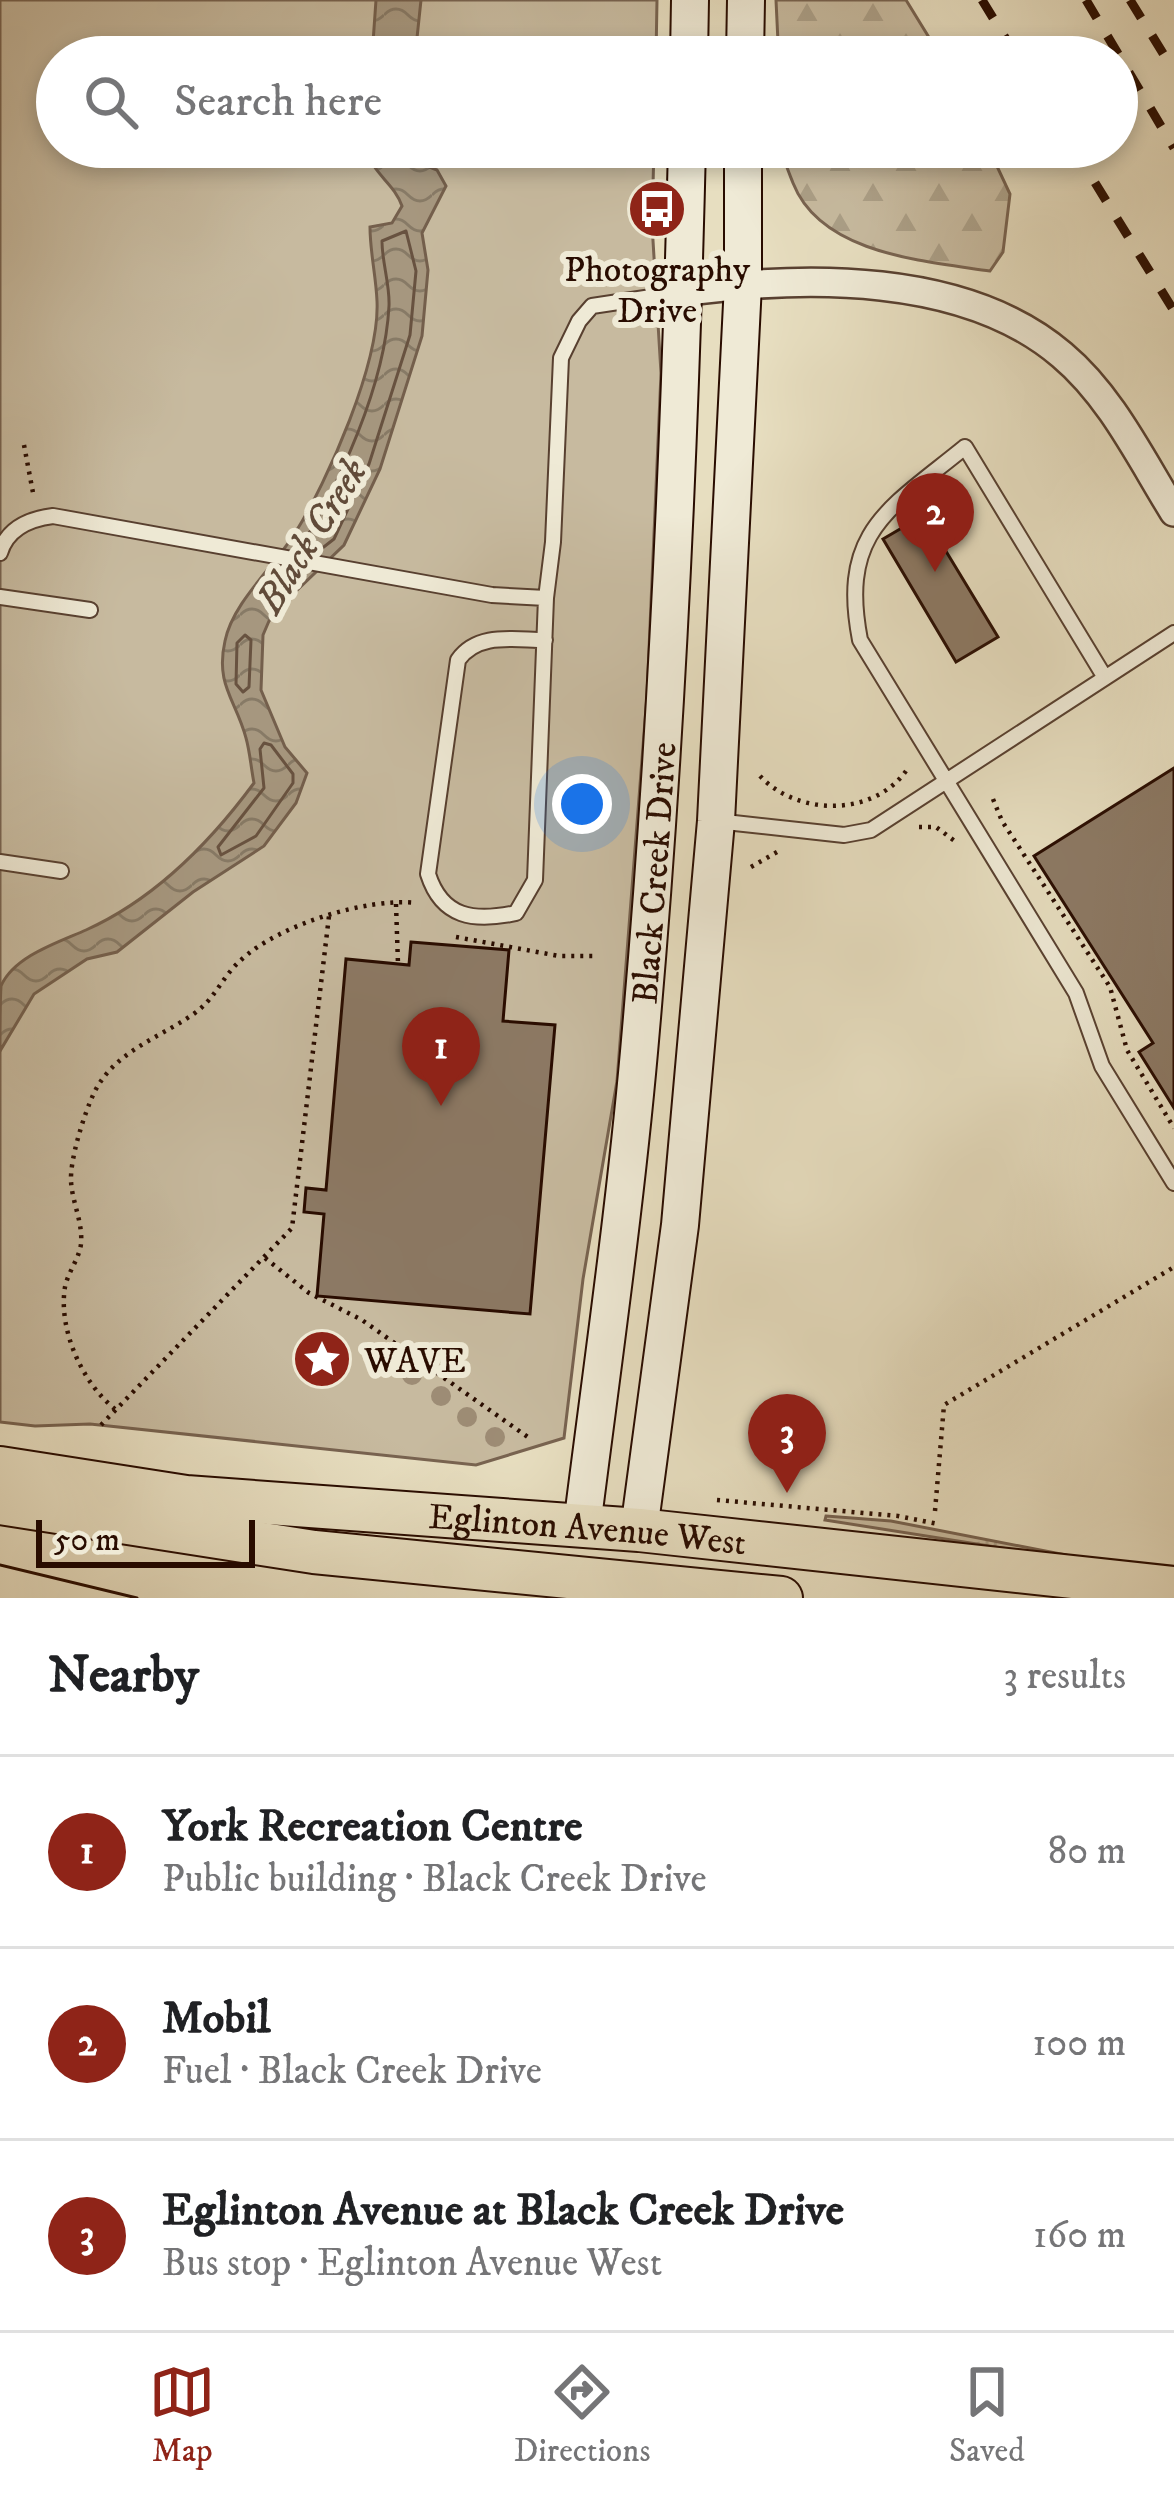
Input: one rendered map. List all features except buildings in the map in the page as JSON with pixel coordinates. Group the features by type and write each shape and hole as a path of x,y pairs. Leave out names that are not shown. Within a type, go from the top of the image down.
{"main road":[{"path":"689,36 690,0"},
{"path":"745,36 746,0"},
{"name":"Black Creek Drive","path":"573,1587 641,1028 672,568 686,168"},
{"name":"Black Creek Drive","path":"632,1590 680,1225 716,821 743,284 743,168"},
{"name":"Eglinton Avenue West","path":"17,1488 639,1530 1174,1588"},
{"name":"Eglinton Avenue West","path":"17,1488 314,1552 573,1587 781,1598"}],"street":[{"path":"683,292 743,284 819,284 943,294 1000,315 1062,355 1100,394 1174,512"}],"lane":[{"path":"544,640 481,641 458,660 428,874 437,899 472,916 516,913 535,880 561,358 592,306 683,292"},
{"path":"1104,676 965,448 878,518 860,556 852,598 860,640 1076,993 1102,1066 1174,1183"},
{"path":"0,553 11,533 37,518 66,517 492,595 546,598"},
{"path":"0,597 90,610"},
{"path":"716,821 857,835 871,830 1174,633"},
{"path":"0,862 61,871"}],"path":[{"path":"24,445 37,518"},
{"path":"760,776 784,796 835,806 869,798 898,781 908,767"},
{"path":"993,799 1002,821 1110,987 1127,1050 1174,1128"},
{"path":"115,1408 83,1368 64,1314 65,1284 81,1247 71,1180 95,1089 142,1042 171,1029 217,995 234,966 254,947 329,914 416,902"},
{"path":"396,904 398,964"},
{"path":"101,1424 292,1228 329,914"},
{"path":"559,956 597,956"},
{"path":"265,1258 309,1293 362,1320 532,1440"},
{"path":"935,1511 944,1405 1174,1267"}],"green space":[{"path":"0,0 657,0 656,36 36,36 36,168 653,168 661,373 647,695 617,1081 583,1279 564,1438 476,1465 90,1424 0,1422"},
{"path":"776,0 906,0 928,36 778,36"},
{"path":"788,168 998,168 1010,194 1003,252 990,271 877,250 826,225 807,207"},
{"path":"826,1516 891,1521 1066,1558 825,1520"}],"water":[{"path":"376,0 421,0 417,36 373,36"},
{"name":"Black Creek","path":"376,168 432,168 446,186 422,233 428,270 422,336 380,469 344,545 290,597 263,635 261,690 285,747 307,773 296,803 264,846 193,892 117,952 87,959 34,994 0,1051 1,986 7,975 38,951 111,917 158,886 199,848 254,783 246,738 225,681 225,641 245,599 308,511 361,388 376,326 370,227 392,223 402,206"}],"tram line":[{"path":"0,1565 137,1598"}],"railway":[{"path":"982,0 1004,36"},
{"path":"1086,0 1107,36"},
{"path":"1130,0 1174,71"},
{"path":"1138,87 1174,148"},
{"path":"1086,168 1174,311"}],"place":[{"name":"Photography Drive","path":"657,209"},
{"name":"Mobil","path":"935,572"},
{"name":"York Recreation Centre","path":"441,1106"},
{"name":"WAVE","path":"322,1359"},
{"name":"Eglinton Avenue at Black Creek Drive","path":"787,1493"}]}
